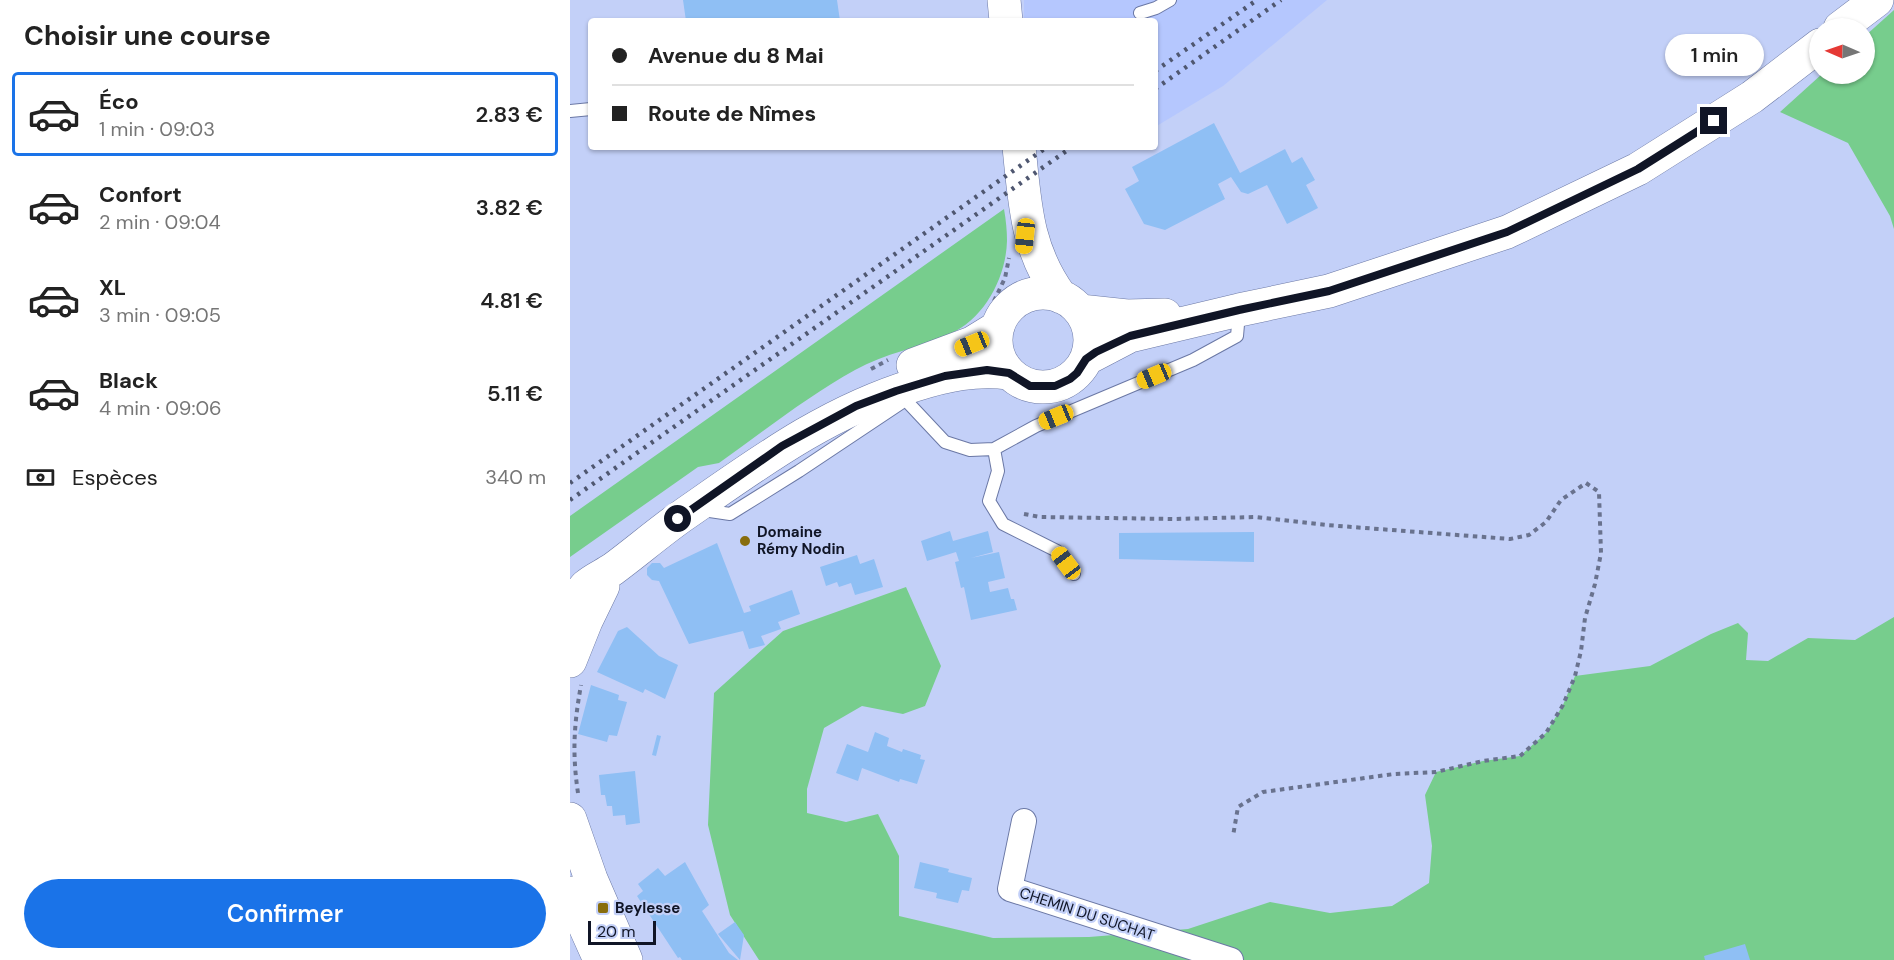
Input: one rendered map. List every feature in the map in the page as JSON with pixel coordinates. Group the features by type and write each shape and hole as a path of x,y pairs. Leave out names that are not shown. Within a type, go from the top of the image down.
{"main road":[{"path":"1004,0 1007,18"},
{"path":"1007,18 1010,0"},
{"path":"1853,18 1877,0"},
{"path":"570,608 584,588 613,569 649,539 782,446 856,406 902,395 945,376 966,372 987,370 1009,373 1030,386 1055,386 1077,373 1086,359 1096,352 1130,336 1329,291 1507,232 1638,169 1752,97 1809,53"},
{"path":"1018,150 1027,220 1038,258 1047,277 1070,304 1090,334 1086,359"},
{"path":"1009,373 999,356 996,337 1006,315 1027,220"},
{"path":"782,446 812,419 848,394 891,373 972,344 1032,294 1042,293 1108,315 1158,316 1239,310"},
{"path":"577,668 593,605 613,569"},
{"path":"570,819 591,879 626,960"},
{"path":"570,893 600,960"}],"street":[{"name":"CHEMIN DU SUCHAT","path":"1024,821 1010,889 1231,960"}],"lane":[{"path":"1140,12 1156,8 1170,0"},
{"path":"570,111 588,109"},
{"path":"692,509 730,514 799,471 902,395 945,442 970,450 994,449 1036,426 1193,360 1237,336 1239,310"},
{"path":"994,449 998,471 989,501 1003,524 1057,551 1074,574"}],"path":[{"path":"989,501 1008,512 1040,517 1175,519 1255,516 1326,525 1510,539 1529,534 1546,522 1561,500 1586,483 1599,492 1601,553 1585,618 1581,651 1575,676 1563,705 1546,733 1520,756 1483,761 1436,772 1394,774 1263,792 1238,807 1233,836"},
{"path":"570,783 576,782 573,750 577,668"}],"shaded area":[{"path":"1024,0 1327,0 1223,86 1158,125 1158,18 1024,18"}],"green space":[{"path":"1894,10 1894,229 1890,216 1848,143 1780,112 1811,84 1875,84 1875,27"},
{"path":"1004,209 1007,241 1002,269 991,296 983,308 962,327 938,339 866,364 838,380 803,402 719,463 698,467 570,557 570,516"},
{"path":"906,587 941,666 925,706 903,714 862,706 824,728 807,789 807,813 846,822 878,814 899,856 899,916 993,938 1089,937 1188,929 1270,902 1330,913 1392,906 1429,883 1432,846 1425,795 1436,772 1483,761 1520,756 1546,733 1563,705 1575,676 1650,666 1711,634 1738,623 1748,633 1746,660 1768,661 1808,638 1855,640 1894,617 1894,960 759,960 730,915 708,825 714,693 783,631"}],"building":[{"path":"683,0 837,0 840,18 686,18"},
{"path":"1214,123 1240,173 1285,149 1292,163 1302,157 1315,180 1306,185 1318,208 1287,224 1267,185 1248,194 1241,192 1231,177 1218,184 1225,199 1165,230 1144,224 1125,189 1139,181 1132,167"},
{"path":"950,531 953,541 988,531 993,552 971,558 999,552 1005,578 988,582 990,592 1008,588 1017,610 971,620 964,587 961,588 955,562 959,561 956,552 927,561 921,541"},
{"path":"1254,532 1254,562 1119,559 1119,533"},
{"path":"717,543 744,613 751,611 749,606 792,590 800,614 778,622 781,629 761,636 765,645 749,649 743,631 689,644 659,581 652,580 647,575 647,568 652,563 660,563 664,568"},
{"path":"857,555 860,564 874,559 883,587 855,595 851,583 839,587 837,582 826,586 820,567"},
{"path":"627,627 659,656 678,665 665,699 645,689 643,693 597,672 618,631"},
{"path":"591,685 619,695 618,700 627,702 617,736 609,735 607,742 578,734"},
{"path":"875,732 889,738 887,746 902,752 903,749 921,755 920,759 925,760 917,784 900,779 899,782 862,768 858,781 836,773 847,744 868,752"},
{"path":"657,735 661,736 656,756 652,755"},
{"path":"635,771 640,823 626,825 625,815 613,816 612,806 607,806 605,795 601,795 599,775"},
{"path":"685,862 709,905 702,911 729,953 738,960 682,960 678,958 637,896 643,891 638,884 658,868 665,876"},
{"path":"920,862 949,869 948,872 972,878 969,891 962,890 958,903 936,898 937,893 914,888"},
{"path":"735,922 744,935 740,960 718,934"},
{"path":"1745,944 1750,960 1705,960 1704,956"}],"railway":[{"path":"1158,69 1257,0"},
{"path":"1158,87 1281,0"},
{"path":"570,483 1043,150"},
{"path":"570,500 1068,150"}],"place":[{"name":"Domaine Rémy Nodin","path":"745,541"},
{"name":"Beylesse","path":"603,908"}],"route":[{"path":"678,519 782,446 856,406 896,391 966,372 987,370 1009,373 1030,386 1055,386 1070,379 1082,367 1086,359 1096,352 1130,336 1329,291 1507,232 1638,169 1714,121"}]}
